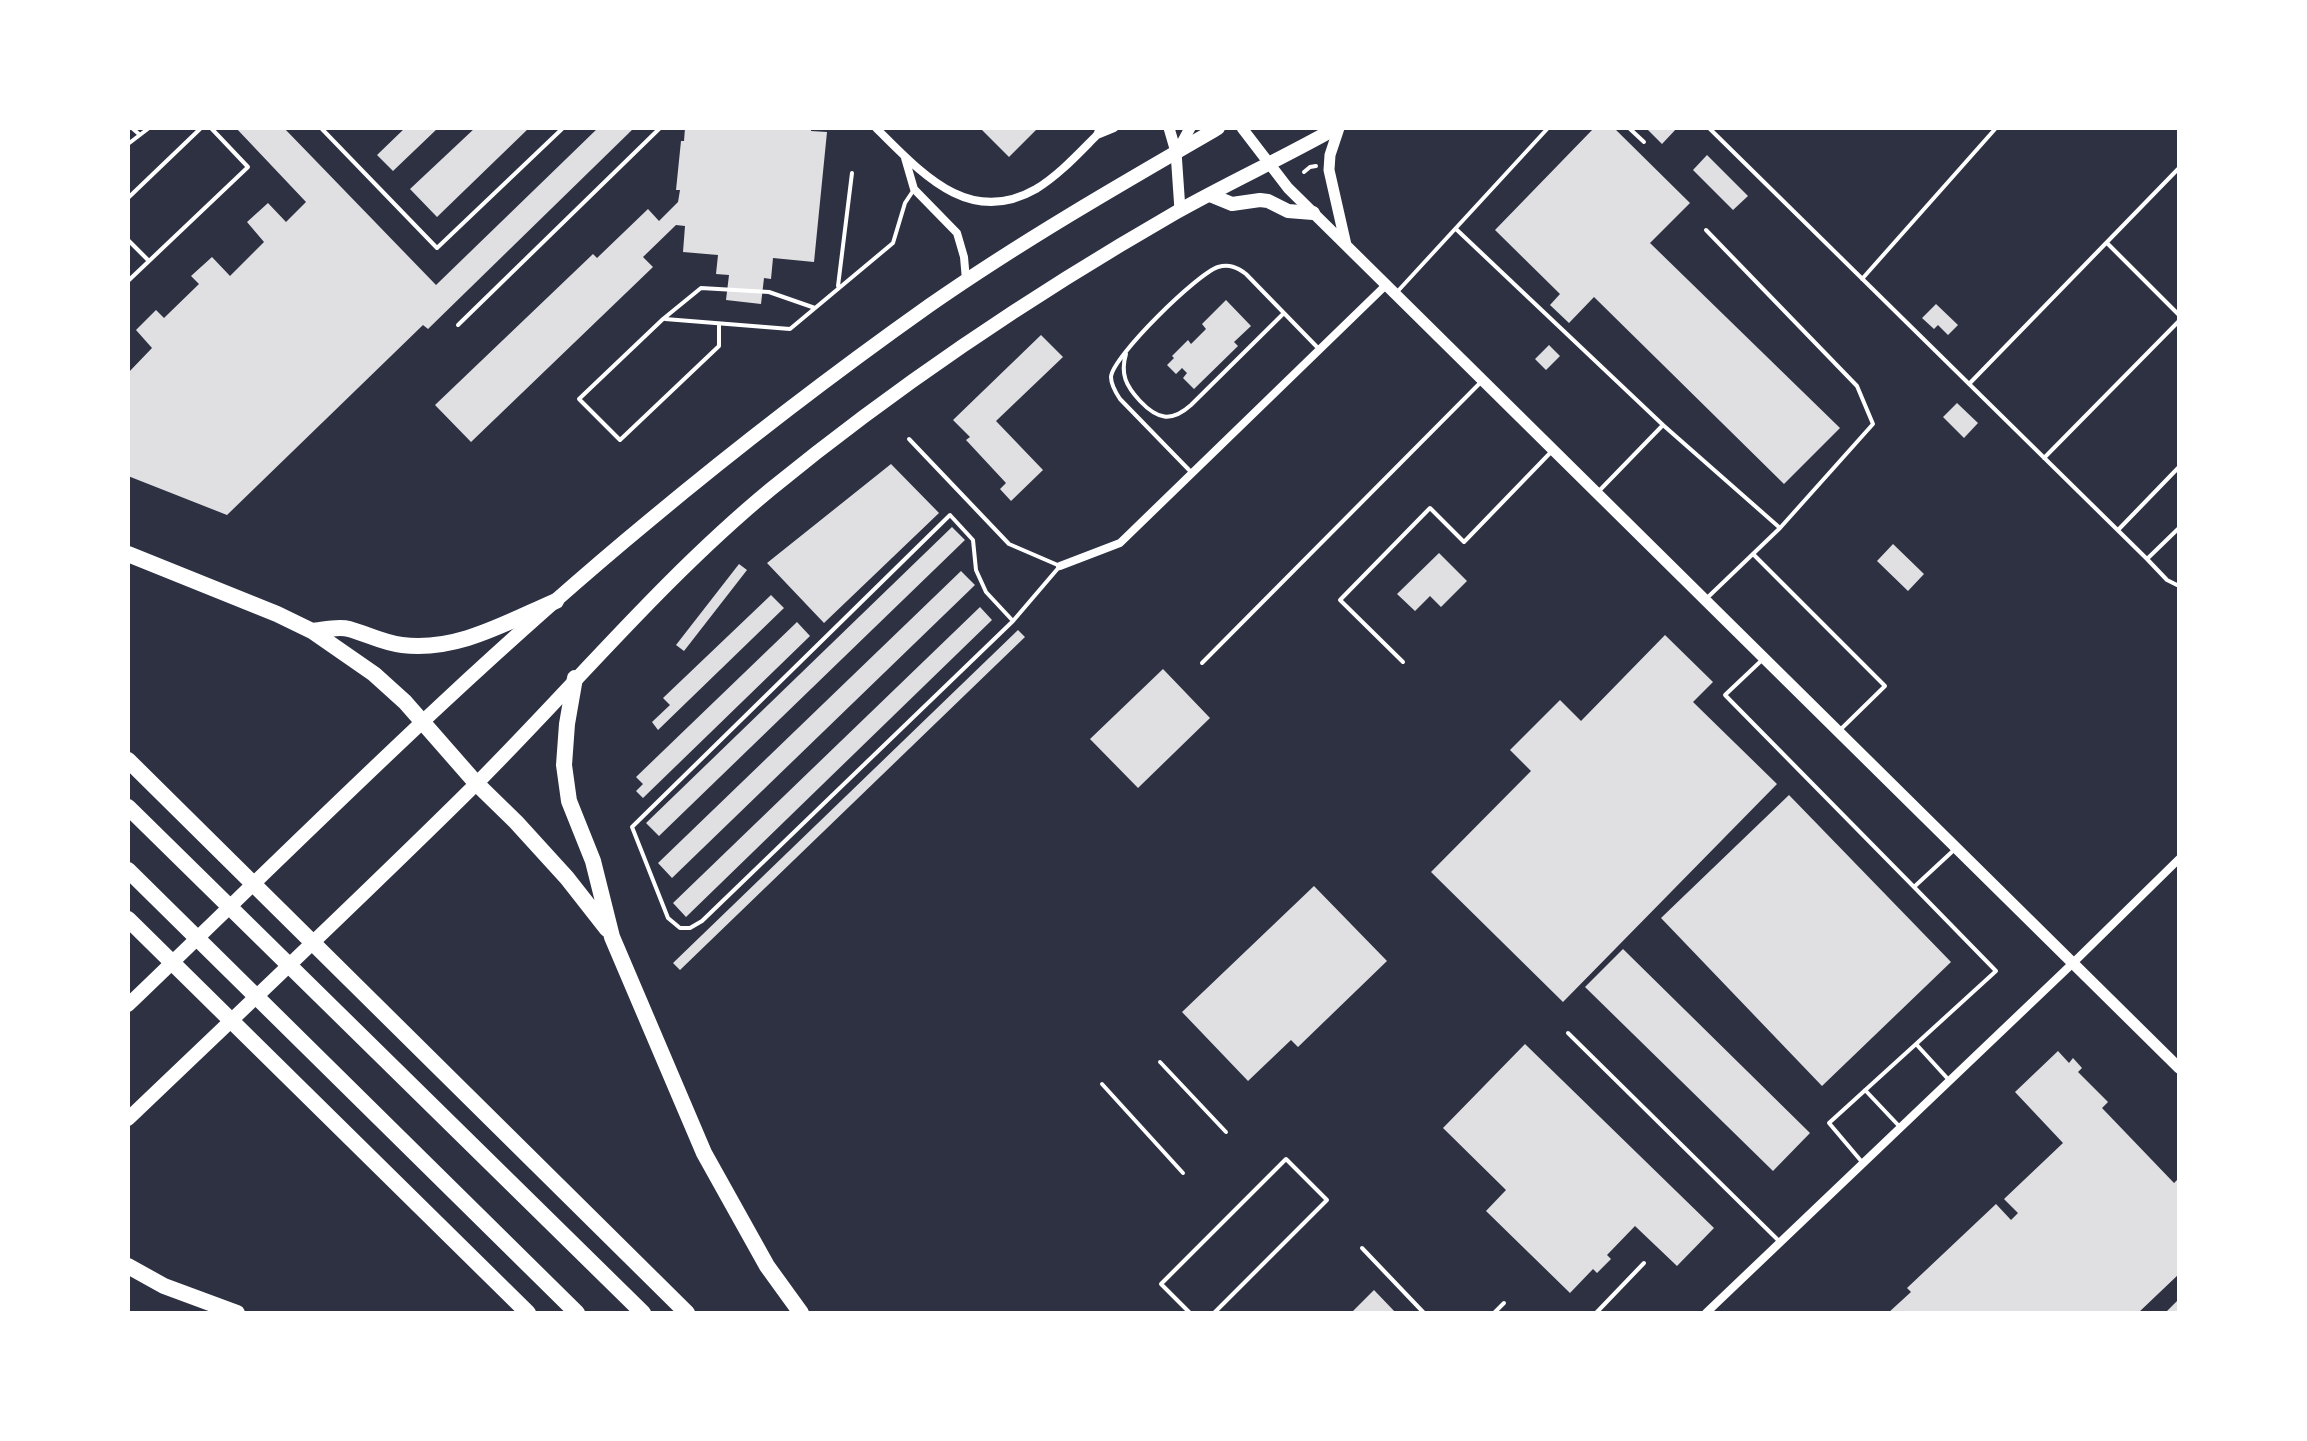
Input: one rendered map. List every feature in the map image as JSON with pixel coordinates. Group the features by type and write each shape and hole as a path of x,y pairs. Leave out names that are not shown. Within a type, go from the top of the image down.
{"highway":[{"path":"128,554 243,599 312,631 374,674 395,692 567,878 612,937"},
{"path":"312,631 347,628 403,645 435,646 475,636 556,601"},
{"path":"575,678 564,765 569,801 593,861 612,937 704,1153 767,1266 801,1313"},
{"path":"128,760 687,1313"},
{"path":"128,807 643,1313"},
{"path":"128,870 577,1313"},
{"path":"128,919 528,1313"},
{"path":"128,1266 164,1286 237,1313"},
{"path":"128,1280 164,1286"}],"main road":[{"path":"128,1005 422,722 646,523 757,433 966,281 1060,221 1218,128"},
{"path":"128,1119 476,783 631,619 768,492 818,452 986,331 1088,265 1180,210 1337,128"},
{"path":"1210,195 1232,204 1260,200 1288,211 1313,213"}],"street":[{"path":"876,128 930,180 944,189 969,198 993,200 1034,190 1054,176 1099,132 1114,128"},
{"path":"1169,128 1176,152 1180,210"},
{"path":"1176,152 1190,128"},
{"path":"1242,128 1268,165 1313,213 2179,1068"},
{"path":"1337,128 1329,170 1346,246"},
{"path":"905,157 914,189 957,233 964,257 966,281"},
{"path":"1060,566 1120,543 1319,350 1390,289"},
{"path":"1706,1313 2179,859"}],"lane":[{"path":"132,128 140,135"},
{"path":"128,144 149,128"},
{"path":"128,198 201,128"},
{"path":"128,281 248,167 211,128"},
{"path":"321,128 437,248 563,128"},
{"path":"458,325 660,128"},
{"path":"1390,289 1456,229 1548,128"},
{"path":"1629,128 1644,142"},
{"path":"1709,128 2167,580 2179,586"},
{"path":"1862,279 1996,128"},
{"path":"1969,384 2179,168"},
{"path":"838,289 852,173"},
{"path":"663,319 790,329 893,243 905,203 914,189"},
{"path":"1456,229 1663,425 1780,528"},
{"path":"1706,230 1857,386 1873,424 1780,528 1706,599"},
{"path":"128,240 149,261"},
{"path":"2044,458 2179,318 2107,243"},
{"path":"1192,473 1120,399 1111,378 1113,368 1131,344 1198,279 1215,268 1232,266 1239,269 1319,350"},
{"path":"719,324 719,346 620,440 579,399 663,319 701,288 769,292 815,308"},
{"path":"1126,351 1123,369 1128,388 1150,411 1164,417 1173,416 1191,405 1283,314"},
{"path":"1202,663 1483,380"},
{"path":"1597,493 1663,425"},
{"path":"909,439 1009,544 1060,566 1013,621 702,921 690,928 680,928 668,918 632,827 950,515 973,540 976,570 986,592 1013,621"},
{"path":"1403,662 1340,600 1430,508 1464,542 1554,450"},
{"path":"2118,530 2179,467"},
{"path":"2147,559 2179,528"},
{"path":"1753,554 1885,686 1839,731"},
{"path":"1765,657 1725,695 1996,971 1829,1123 1863,1164"},
{"path":"1914,887 1957,847"},
{"path":"1568,1033 1781,1243"},
{"path":"1916,1044 1950,1081"},
{"path":"1160,1062 1226,1132"},
{"path":"1102,1084 1183,1173"},
{"path":"1865,1090 1900,1128"},
{"path":"1190,1313 1161,1284 1286,1159 1327,1200 1214,1313"},
{"path":"1362,1248 1424,1313"},
{"path":"1596,1313 1644,1263"},
{"path":"1494,1313 1504,1303"}],"path":[{"path":"1304,172 1316,166"}],"building":[{"path":"236,128 284,128 436,285 598,128 634,128 428,329 423,325 227,515 128,476 128,373 152,348 136,330 156,310 164,318 199,284 191,276 212,257 230,276 264,242 247,222 268,203 286,222 306,202"},
{"path":"405,128 438,128 393,171 377,155"},
{"path":"475,128 529,128 437,217 410,189"},
{"path":"685,128 811,128 811,131 827,132 814,262 773,258 771,279 764,278 761,304 726,300 729,275 716,274 718,255 683,252 685,226 676,225 643,257 653,267 471,442 435,405 593,254 597,258 648,209 659,221 678,202 680,190 676,190"},
{"path":"980,128 1038,128 1009,157"},
{"path":"1594,128 1614,128 1690,203 1650,243 1840,428 1784,484 1594,297 1569,323 1550,305 1560,294 1495,230"},
{"path":"1646,128 1677,128 1662,144"},
{"path":"1707,155 1748,196 1733,210 1693,170"},
{"path":"1226,300 1251,326 1234,342 1238,346 1194,389 1183,378 1187,373 1182,368 1176,374 1167,365 1188,340 1191,344 1206,329 1202,324"},
{"path":"1936,304 1958,325 1948,335 1938,325 1934,329 1922,318"},
{"path":"1041,335 1063,357 996,421 1043,470 1011,501 1000,489 1006,483 966,440 970,437 953,420"},
{"path":"1549,345 1560,356 1546,370 1535,359"},
{"path":"1957,403 1978,423 1964,438 1943,417"},
{"path":"891,464 939,513 824,623 767,563"},
{"path":"952,527 965,540 659,836 646,823"},
{"path":"1893,544 1924,574 1908,591 1877,561"},
{"path":"1439,553 1467,581 1441,607 1430,596 1415,611 1397,594"},
{"path":"739,564 747,570 684,651 676,645"},
{"path":"961,571 975,585 672,878 658,863"},
{"path":"771,595 784,608 658,730 652,722 670,705 663,698"},
{"path":"980,607 992,620 686,917 673,903"},
{"path":"797,622 810,636 643,798 636,791 643,784 636,777"},
{"path":"1018,630 1025,637 680,970 673,963"},
{"path":"1665,635 1713,682 1693,702 1777,784 1563,1002 1431,872 1531,771 1510,750 1560,700 1581,721"},
{"path":"1163,669 1210,718 1138,788 1090,739"},
{"path":"1789,795 1951,962 1822,1086 1661,918"},
{"path":"1314,886 1387,961 1298,1047 1291,1040 1248,1081 1182,1012"},
{"path":"1623,949 1810,1133 1773,1171 1585,987"},
{"path":"1525,1044 1714,1228 1677,1266 1635,1226 1607,1255 1611,1259 1597,1273 1593,1269 1570,1293 1486,1211 1506,1190 1443,1128"},
{"path":"2058,1051 2069,1063 2073,1058 2082,1068 2078,1072 2108,1102 2102,1108 2174,1183 2179,1178 2179,1274 2138,1313 1888,1313 1911,1292 1907,1288 1996,1204 2011,1220 2018,1213 2004,1199 2063,1143 2015,1092"},
{"path":"1374,1290 1396,1313 1351,1313"},
{"path":"2179,1299 2179,1313 2165,1313"}]}
